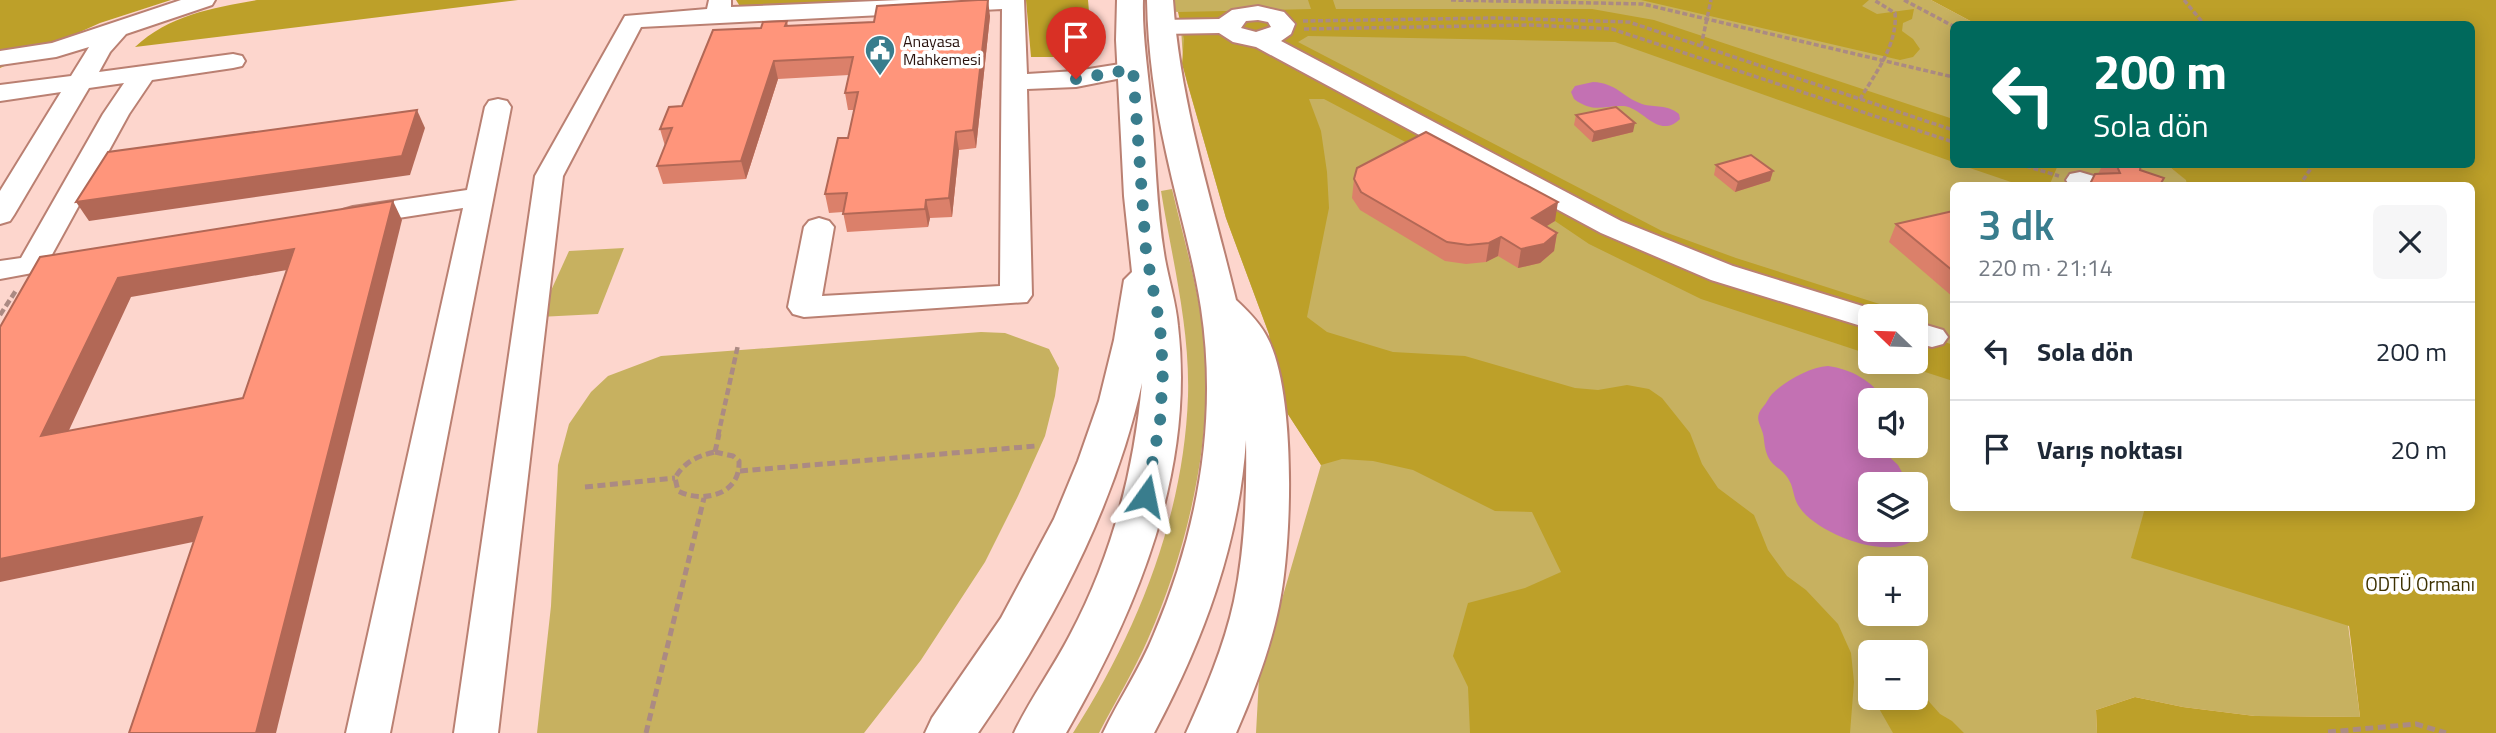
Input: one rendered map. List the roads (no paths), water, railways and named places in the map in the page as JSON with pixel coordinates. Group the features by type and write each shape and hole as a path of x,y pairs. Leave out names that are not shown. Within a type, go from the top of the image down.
{"main road":[{"path":"1040,733 1095,638 1118,587 1150,477 1160,422 1163,371 1160,326 1146,251 1129,25 1130,0"},
{"path":"1128,733 1171,648 1195,588 1213,528 1227,418 1223,334 1166,67 1161,14"},
{"path":"1133,69 1166,67"},
{"path":"950,733 1005,655 1076,517 1101,456 1124,378 1142,289 1146,251"},
{"path":"1211,733 1236,677 1257,601 1265,538 1266,449 1262,375 1246,332 1218,304"}],"street":[{"path":"0,58 57,50 204,0"},
{"path":"476,733 549,176 633,21 719,8 758,13 1014,2 1016,295 804,307 819,226"},
{"path":"1227,26 1247,7 1268,14 1273,35"},
{"path":"750,41 758,13"},
{"path":"1161,14 1227,26"},
{"path":"1227,26 1229,31 1241,37 1273,35 1611,227 1722,273 1858,315"},
{"path":"0,215 84,80 100,49 119,28"},
{"path":"0,121 11,91 57,50"},
{"path":"11,91 233,61"},
{"path":"1014,76 1076,79 1133,69"},
{"path":"32,265 116,114 144,73"},
{"path":"368,733 498,107"},
{"path":"330,219 479,197"},
{"path":"0,270 73,259"}],"place":[{"name":"Anayasa Mahkemesi","path":"880,77"}],"park label":[{"name":"ODTÜ Ormanı","path":"2420,583"}]}
